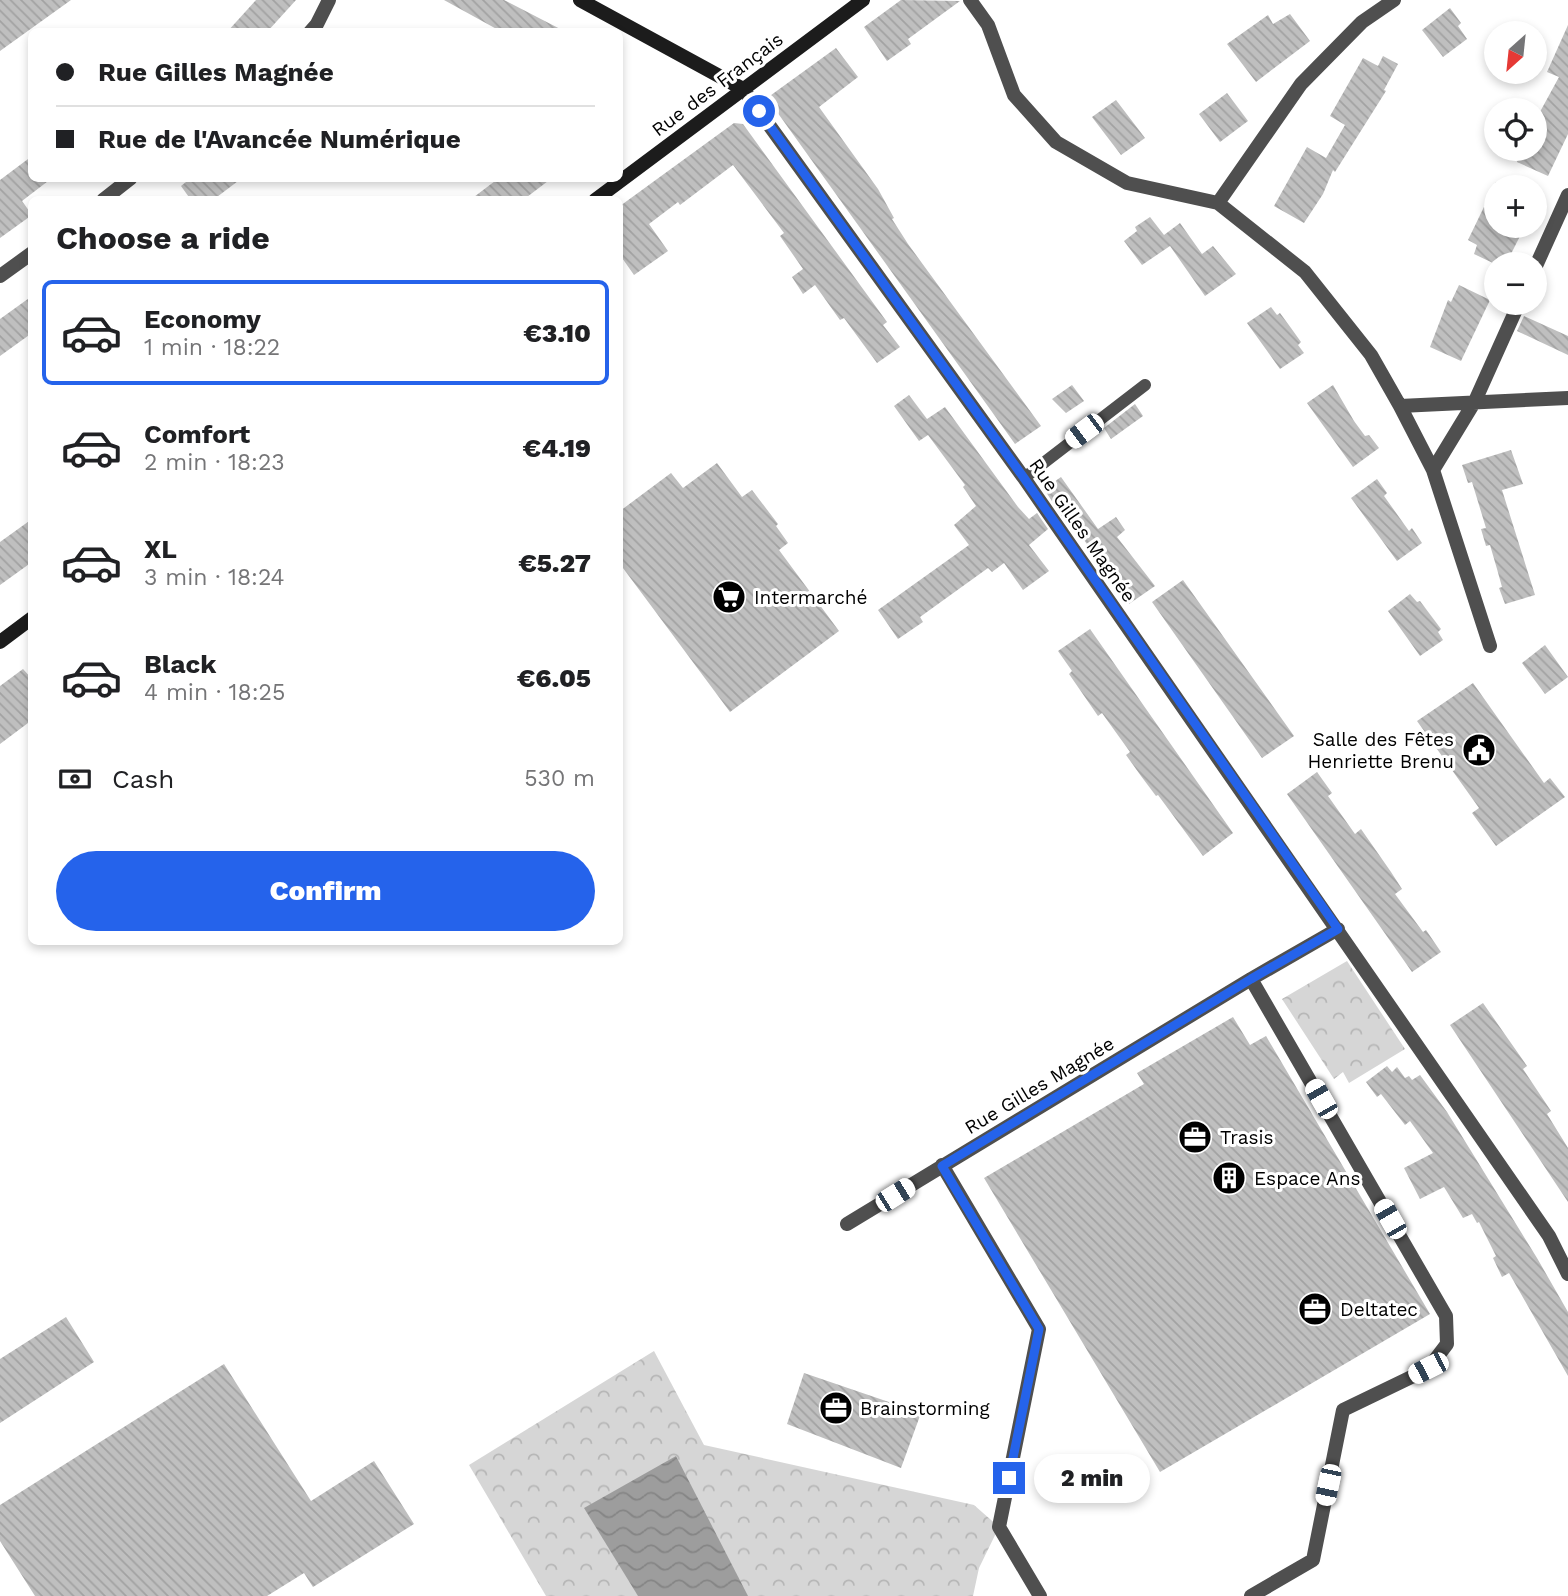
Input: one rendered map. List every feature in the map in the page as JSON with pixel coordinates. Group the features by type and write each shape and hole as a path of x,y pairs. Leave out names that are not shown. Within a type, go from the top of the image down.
{"main road":[{"path":"580,0 743,89"},
{"name":"Rue des Français","path":"623,179 863,0"},
{"name":"Rue des Français","path":"600,196 619,182"},
{"path":"0,642 28,621"}],"street":[{"path":"313,28 329,0"},
{"path":"970,0 988,25 1014,95 1056,142 1126,183 1219,203 1305,272 1371,355 1433,470 1490,646"},
{"path":"1219,203 1301,84 1362,22 1394,0"},
{"name":"Rue Gilles Magnée","path":"743,89 1024,478 1338,929 1549,1236 1568,1274"},
{"path":"108,196 126,182"},
{"path":"1542,252 1568,195"},
{"path":"0,276 28,256"},
{"path":"1433,470 1475,401 1514,315"},
{"path":"1400,406 1568,398"},
{"name":"Rue Gilles Magnée","path":"847,1224 1338,929"},
{"path":"1251,979 1446,1316 1447,1344 1428,1368 1343,1410 1313,1560 1251,1596"},
{"path":"942,1166 1039,1329 999,1527 1040,1596"}],"lane":[{"path":"1024,478 1145,385"}],"green space":[{"path":"1347,961 1405,1049 1349,1083 1343,1072 1334,1079 1282,999"},
{"path":"654,1351 704,1445 974,1505 999,1527 979,1568 973,1596 546,1596 469,1465"}],"water":[{"path":"676,1456 748,1596 638,1596 584,1508"}],"building":[{"path":"0,0 71,0 32,28 28,28 28,31 0,51"},
{"path":"256,0 296,0 271,28 231,28"},
{"path":"444,0 504,0 558,28 495,28"},
{"path":"901,0 960,1 908,39 911,44 887,61 864,27"},
{"path":"1450,8 1461,23 1458,26 1467,39 1443,57 1422,30"},
{"path":"1290,14 1310,41 1256,82 1227,44 1268,15 1273,24"},
{"path":"1568,25 1568,134 1548,176 1517,162 1547,161 1547,99 1559,77 1547,72"},
{"path":"836,48 858,77 819,107 878,189 908,244 1041,426 1015,444 767,98"},
{"path":"1383,56 1398,64 1384,90 1386,91 1335,172 1333,170 1323,194 1304,223 1274,206 1307,147 1326,158 1345,125 1330,116 1363,58 1378,66"},
{"path":"1227,93 1248,121 1220,142 1199,114"},
{"path":"1116,100 1145,138 1121,155 1092,117"},
{"path":"734,123 743,124 887,322 883,325 900,347 877,363 844,318 840,320 815,285 803,294 792,277 803,269 780,236 784,233 733,165 680,205 678,202 649,224 668,251 634,275 623,259 623,204"},
{"path":"28,159 28,182 47,182 22,201 28,209 28,218 0,238 0,180"},
{"path":"186,182 237,182 218,196 188,196 181,186"},
{"path":"494,182 547,182 528,196 475,196"},
{"path":"1484,207 1484,238 1519,238 1512,252 1484,252 1484,259 1474,254 1477,245 1468,240"},
{"path":"1150,217 1164,235 1180,223 1202,254 1213,246 1236,274 1205,296 1170,246 1142,265 1124,241 1137,231 1135,227"},
{"path":"1459,285 1484,297 1484,313 1461,361 1430,347 1448,300 1451,302"},
{"path":"28,299 28,336 0,356 0,319"},
{"path":"1271,307 1277,315 1280,313 1291,328 1301,342 1298,345 1304,353 1280,369 1247,323"},
{"path":"1524,316 1568,336 1568,355 1517,331"},
{"path":"1072,385 1084,401 1066,413 1052,399"},
{"path":"1333,385 1354,421 1365,436 1369,435 1379,448 1353,467 1307,403"},
{"path":"909,395 927,419 945,407 1018,507 1029,519 1037,513 1048,529 1029,545 1049,571 1023,590 1004,563 992,572 988,568 920,617 923,622 898,639 878,610 969,545 954,525 976,506 963,487 965,485 928,435 919,441 894,406"},
{"path":"1135,404 1143,416 1111,439 1104,428"},
{"path":"1511,450 1523,484 1502,490 1535,595 1505,604 1490,545 1486,546 1481,529 1486,528 1472,482 1468,483 1462,465"},
{"name":"Intermarché","path":"717,463 742,497 752,490 778,524 776,526 788,543 779,550 839,631 730,712 623,568 623,509 671,473 683,488"},
{"path":"1061,477 1098,529 1116,517 1125,530 1117,537 1155,586 1129,604 1077,530 1066,516 1063,518 1044,489"},
{"path":"1377,479 1387,493 1384,496 1409,531 1412,528 1422,543 1397,561 1351,498"},
{"path":"28,522 28,565 0,585 0,542"},
{"path":"1183,580 1294,736 1262,758 1152,602"},
{"path":"1410,594 1417,602 1420,601 1441,629 1438,632 1443,640 1420,656 1388,611"},
{"path":"1090,629 1233,833 1203,856 1126,755 1130,752 1102,713 1098,716 1069,674 1072,671 1058,651"},
{"path":"1545,645 1568,677 1545,694 1522,663"},
{"path":"23,669 28,675 28,723 0,744 0,686"},
{"name":"Salle des Fêtes Henriette Brenu","path":"1473,683 1544,783 1550,778 1565,797 1496,846 1472,813 1479,808 1417,721"},
{"path":"1317,772 1332,793 1328,796 1355,834 1361,829 1402,889 1395,894 1441,952 1412,972 1287,794"},
{"path":"1483,1003 1527,1066 1523,1069 1551,1111 1547,1114 1568,1148 1568,1202 1450,1025"},
{"name":"Espace Ans","path":"1233,1017 1250,1045 1266,1036 1430,1314 1160,1472 984,1178 1144,1084 1137,1073"},
{"path":"1387,1066 1392,1072 1397,1067 1405,1078 1409,1076 1412,1080 1420,1075 1447,1112 1537,1258 1568,1312 1568,1376 1509,1273 1502,1277 1493,1258 1496,1256 1479,1222 1477,1223 1472,1214 1463,1218 1444,1187 1420,1199 1404,1168 1433,1153 1410,1121 1405,1125 1381,1094 1377,1097 1366,1082"},
{"path":"66,1317 94,1362 0,1423 0,1359"},
{"path":"224,1364 311,1501 374,1461 414,1524 313,1587 304,1573 267,1596 35,1596 0,1541 0,1505"},
{"path":"804,1373 921,1413 901,1468 787,1424"}],"place":[{"name":"Intermarché","path":"729,597"},
{"name":"Salle des Fêtes Henriette Brenu","path":"1479,750"},
{"name":"Trasis","path":"1195,1137"},
{"name":"Espace Ans","path":"1229,1178"},
{"name":"Deltatec","path":"1315,1309"},
{"name":"Brainstorming","path":"836,1408"}],"route":[{"path":"759,111 1024,478 1338,929 942,1166 1039,1329 1009,1478"}]}
